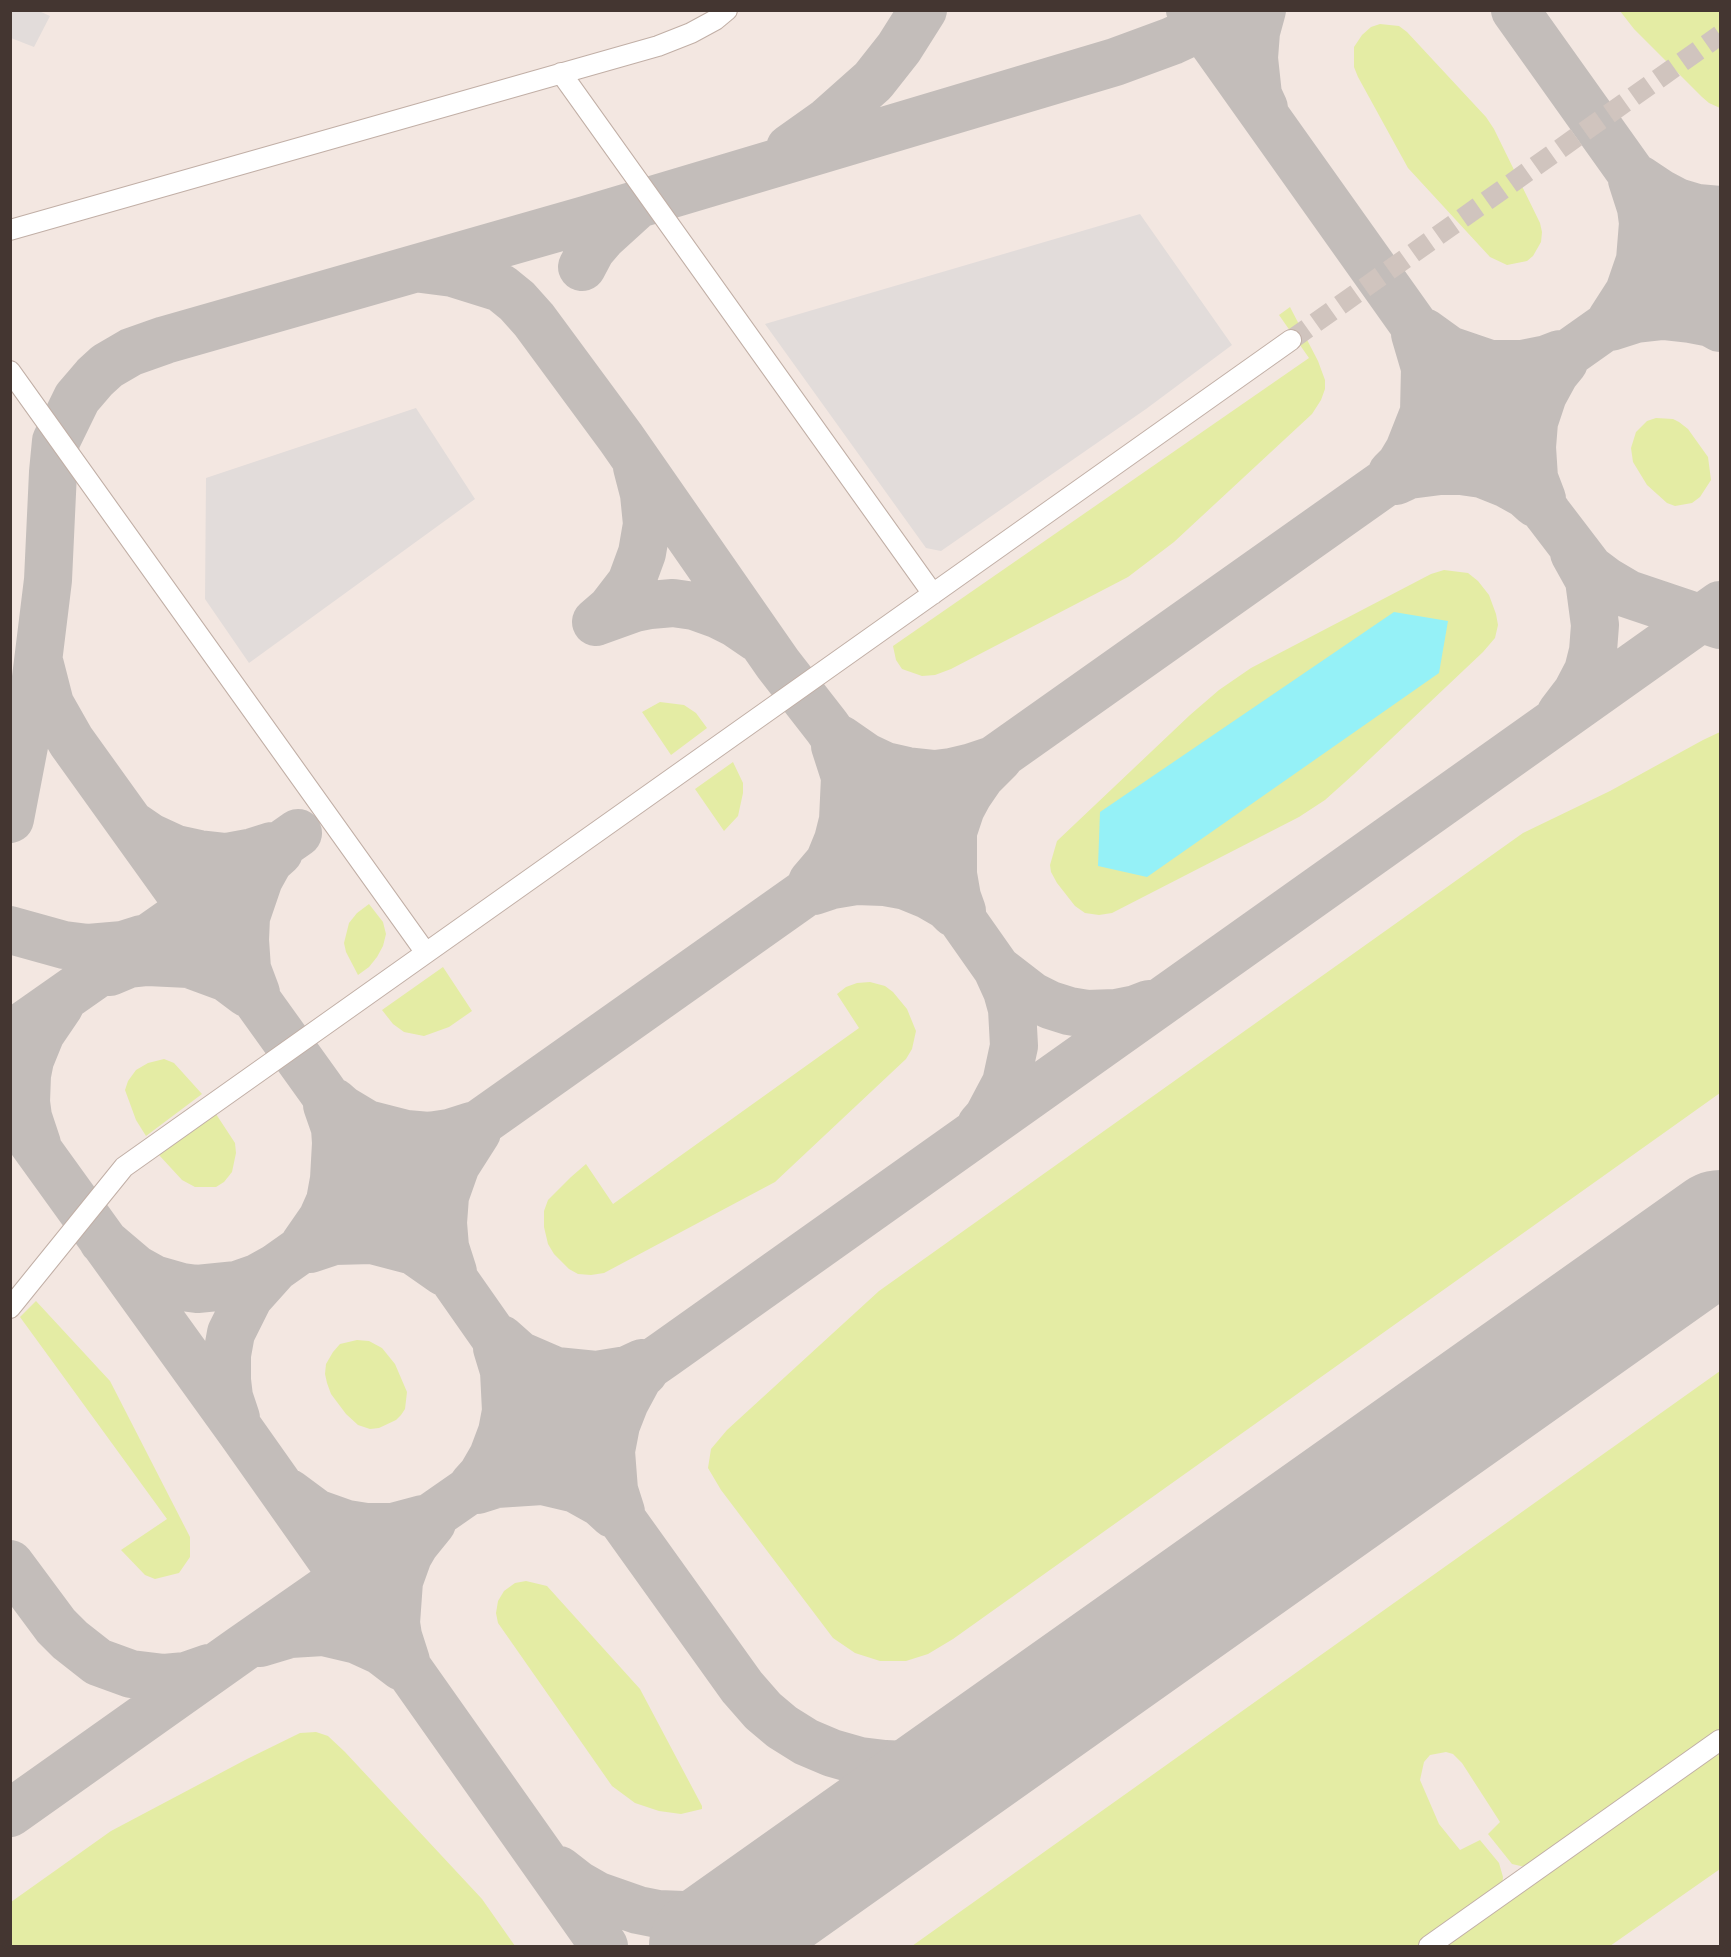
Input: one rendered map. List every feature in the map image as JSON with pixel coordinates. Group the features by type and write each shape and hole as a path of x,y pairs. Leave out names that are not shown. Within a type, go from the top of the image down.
{"lane":[{"path":"10,230 680,38 715,20 726,10"},
{"path":"561,73 933,594"},
{"path":"10,1308 124,1167 1291,340"},
{"path":"10,370 426,953"},
{"path":"1429,1947 1720,1740"}],"green space":[{"path":"1620,11 1720,11 1720,108 1702,97 1634,29"},
{"path":"1380,24 1399,26 1407,32 1486,117 1494,129 1540,223 1541,242 1533,256 1527,261 1507,265 1490,257 1408,168 1354,67 1354,47 1371,27"},
{"path":"1290,307 1318,361 1325,380 1321,400 1312,414 1174,542 1128,577 951,669 935,675 922,676 902,669 896,660 893,646 1309,358 1279,315"},
{"path":"1656,418 1673,419 1679,422 1688,429 1708,457 1711,480 1700,497 1692,503 1675,506 1667,503 1647,485 1633,462 1631,448 1636,432 1647,421"},
{"path":"1444,570 1468,573 1489,595 1498,625 1495,638 1354,774 1325,800 1299,817 1112,913 1099,915 1085,913 1075,906 1051,872 1050,865 1057,841 1190,715 1219,690 1251,668 1431,574"},
{"path":"660,702 684,705 696,713 707,728 671,755 642,712"},
{"path":"1720,732 1720,1093 953,1639 928,1654 906,1661 880,1661 855,1653 833,1638 721,1490 708,1468 711,1449 727,1430 879,1291 1523,833 1610,791"},
{"path":"733,762 743,783 743,793 738,816 724,831 695,789"},
{"path":"369,904 383,922 386,934 377,957 358,975 344,943 349,923"},
{"path":"443,967 472,1011 449,1027 424,1036 404,1032 393,1024 382,1010"},
{"path":"870,982 885,986 907,1009 916,1031 912,1049 906,1059 775,1182 604,1273 578,1274 569,1269 554,1254 548,1244 544,1227 544,1211 548,1200 586,1164 613,1204 859,1028 837,994 857,983"},
{"path":"164,1059 174,1063 202,1094 146,1136 136,1120 125,1090 136,1070 148,1063"},
{"path":"216,1114 235,1143 236,1153 232,1172 224,1182 216,1187 195,1187 182,1180 159,1155"},
{"path":"36,1301 110,1381 190,1537 190,1557 179,1573 155,1579 145,1575 121,1550 167,1519 20,1317"},
{"path":"357,1340 369,1341 382,1348 395,1364 407,1392 405,1409 401,1415 379,1428 370,1429 358,1425 346,1414 331,1394 327,1383 326,1364 333,1352 340,1344"},
{"path":"1720,1371 1720,1733 1525,1867 1512,1864 1488,1834 1500,1822 1462,1763 1453,1754 1446,1752 1430,1755 1424,1762 1420,1780 1439,1824 1460,1850 1480,1840 1499,1863 1503,1877 1502,1886 1421,1946 912,1946"},
{"path":"526,1581 547,1586 640,1689 702,1809 681,1814 659,1811 635,1803 612,1786 498,1623 496,1613 498,1601 504,1591 515,1583"},
{"path":"316,1732 328,1736 345,1752 482,1899 515,1946 11,1946 11,1902 111,1831 300,1733"},
{"path":"1720,1746 1720,1869 1610,1946 1437,1946"}],"shaded area":[{"path":"10,11 39,11 50,16 34,47 11,38"},
{"path":"1140,214 1232,345 1146,409 941,551 926,548 765,324"},
{"path":"416,408 475,499 249,663 205,599 206,478"}],"water":[{"path":"1394,612 1448,621 1439,673 1147,877 1098,866 1100,812"}],"taxiway":[{"path":"790,148 828,121 873,81 899,48 923,10"},
{"path":"1190,10 1548,514 1590,569 1628,594 1720,625"},
{"path":"10,819 34,694 48,580 56,441 77,398 107,366 131,352 165,340 585,220 1115,62 1202,27 1224,10"},
{"path":"1262,10 1256,32 1254,58 1258,95 1264,108"},
{"path":"1515,10 1720,298"},
{"path":"1639,179 1677,202 1697,208 1720,210"},
{"path":"1611,320 1629,292 1640,260 1643,223 1632,180"},
{"path":"582,267 591,250 603,236 636,206"},
{"path":"103,1241 136,1269 154,1279 182,1287 197,1289 237,1285 275,1268 1720,246"},
{"path":"422,269 453,273 501,288 517,301 534,320 621,438 778,664 827,727 997,969 1012,1009 1014,1046 1006,1083 988,1117 981,1125"},
{"path":"1611,327 1636,319 1663,316 1711,323 1720,328"},
{"path":"1424,332 1449,350 1490,364 1522,364 1560,354"},
{"path":"1392,473 1409,450 1424,412 1425,368 1415,334"},
{"path":"1542,499 1534,478 1532,447 1534,422 1543,395 1564,362"},
{"path":"596,622 611,609 631,583 642,553 647,524 644,494 637,467"},
{"path":"1396,481 1409,475 1440,471 1482,474 1507,484 1525,494 1535,503"},
{"path":"1561,713 1577,692 1588,671 1593,651 1595,625 1589,580 1574,553"},
{"path":"596,622 635,608 673,603 694,606 719,615 757,638"},
{"path":"10,1813 665,1354 1720,605"},
{"path":"40,665 50,704 71,741 320,1088 626,1525 742,1687 763,1711 782,1727 806,1742 860,1761 885,1764 906,1765 951,1758 1010,1733"},
{"path":"840,739 866,757 885,766 907,771 935,774 951,772 999,758 981,776 968,795 953,832 953,874 962,911"},
{"path":"812,882 829,862 843,820 845,777 835,746"},
{"path":"131,824 150,837 176,849 199,854 226,857 272,846"},
{"path":"10,1035 298,833"},
{"path":"256,993 247,969 246,917 259,879 269,861 279,852"},
{"path":"814,891 856,881 884,882 906,886 928,895 954,913"},
{"path":"10,930 64,945 88,948 123,945 142,939"},
{"path":"110,972 129,964 148,962 189,964 227,978 247,993"},
{"path":"997,969 1032,996 1069,1011 1087,1014 1116,1013 1149,1004"},
{"path":"37,1144 28,1117 27,1075 30,1060 41,1033 60,1005"},
{"path":"334,1102 367,1124 406,1134 429,1136 471,1126"},
{"path":"304,1245 322,1219 330,1201 334,1179 335,1128 327,1105"},
{"path":"10,1111 242,1433 604,1946"},
{"path":"453,1272 445,1247 443,1223 445,1196 456,1165 477,1132"},
{"path":"310,1249 334,1241 372,1240 414,1251 444,1272"},
{"path":"236,1418 229,1397 227,1380 227,1355 231,1333 249,1297 275,1268"},
{"path":"501,1339 519,1355 556,1371 596,1375 627,1370 642,1363"},
{"path":"473,1485 493,1456 502,1432 506,1411 504,1371 497,1348"},
{"path":"621,1512 614,1490 611,1451 616,1425 625,1402 639,1376 644,1372"},
{"path":"477,1490 496,1484 542,1481 576,1489 601,1503 613,1514"},
{"path":"289,1493 316,1513 347,1524 393,1527 423,1519"},
{"path":"406,1661 396,1623 399,1581 408,1556 432,1523"},
{"path":"10,1564 56,1626 98,1662 131,1674 164,1678 186,1676 209,1668"},
{"path":"260,1643 290,1634 323,1632 357,1640 381,1651 402,1667"},
{"path":"559,1870 598,1896 638,1910 658,1914 709,1916 752,1905 781,1892 820,1867"},
{"path":"746,1946 794,1891"}],"runway":[{"path":"709,1946 1720,1230"}],"tunnel":[{"path":"1291,340 1720,35"}]}
